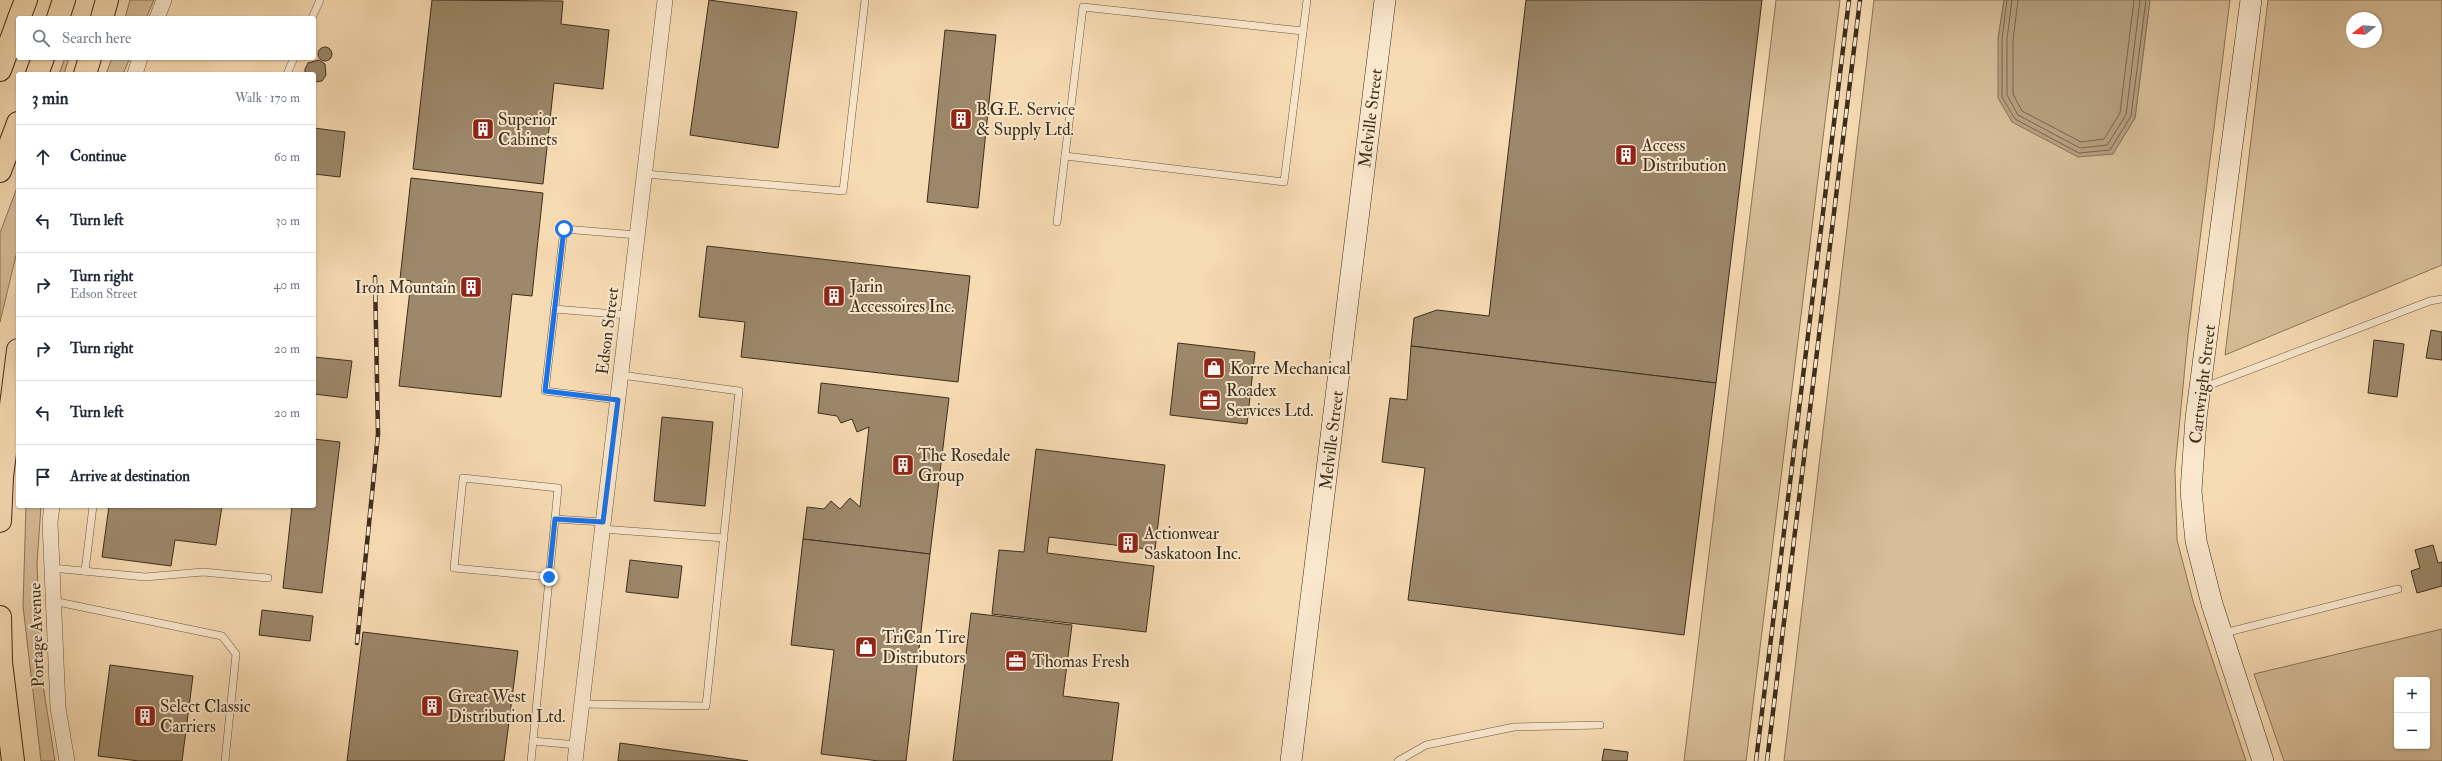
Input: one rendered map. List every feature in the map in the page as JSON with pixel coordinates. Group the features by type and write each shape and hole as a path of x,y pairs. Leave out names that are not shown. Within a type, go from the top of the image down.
{"highway":[{"path":"19,16 26,0"},
{"path":"59,16 64,0"},
{"path":"103,16 107,0"},
{"path":"0,70 16,25"},
{"path":"38,72 42,60"},
{"path":"86,72 89,60"},
{"path":"0,171 16,128"},
{"path":"0,521 2,477 16,366"},
{"path":"0,616 1,662 13,761"}],"street":[{"path":"158,16 164,0"},
{"name":"Edson Street","path":"575,761 665,0"},
{"name":"Melville Street","path":"1291,761 1385,0"},
{"name":"Cartwright Street","path":"2251,0 2200,389 2191,491 2196,541 2222,633 2263,761"},
{"path":"135,72 139,60"},
{"name":"Portage Avenue","path":"52,508 50,522 58,708 67,761"}],"lane":[{"path":"313,16 320,0"},
{"path":"645,174 843,191 865,0"},
{"path":"1065,156 1284,182 1307,0"},
{"path":"1057,222 1082,3 1303,31"},
{"path":"288,72 293,60"},
{"path":"618,400 545,391 554,309 564,229 637,235"},
{"path":"2200,389 2430,301 2442,299"},
{"path":"554,309 628,315"},
{"path":"582,704 706,706 739,391 621,375"},
{"path":"531,761 558,488 463,478 454,568 549,577"},
{"path":"85,571 93,508"},
{"path":"555,519 603,526 724,538"},
{"path":"52,568 145,577 203,572 268,578"},
{"path":"2222,633 2398,589"},
{"path":"53,601 222,636 236,654 225,761"},
{"path":"1398,761 1426,746 1514,727 1600,725"},
{"path":"533,741 577,745"}],"shaded area":[{"path":"130,0 154,0 147,16 126,16"},
{"path":"1776,0 1840,0 1746,761 1684,761"},
{"path":"1874,0 2004,0 1998,39 2135,118 2150,0 2230,0 2188,335 2175,470 2177,540 2193,601 2246,761 1784,761"},
{"path":"2268,0 2442,0 2442,265 2225,355"},
{"path":"64,60 68,60 65,72 60,72"},
{"path":"111,60 129,60 124,72 107,72"},
{"path":"16,190 16,255 0,322 0,233"},
{"path":"26,508 41,508 37,564 43,685 55,761 41,761 23,606"},
{"path":"2442,629 2442,761 2284,761 2254,674"}],"water":[{"path":"2004,0 2150,0 2135,118 2113,154 2078,157 2012,122 1998,98 1998,39"}],"building":[{"name":"Superior Cabinets","path":"432,0 563,1 561,24 609,30 603,89 554,83 543,184 413,169"},
{"path":"709,0 797,12 778,148 690,135"},
{"name":"Access Distribution","path":"1526,0 1762,0 1716,383 1411,346 1414,318 1437,310 1489,316"},
{"name":"B.G.E. Service & Supply Ltd.","path":"945,30 996,35 978,208 927,202"},
{"path":"322,47 328,47 332,51 332,57 328,61 322,61 318,57 318,51"},
{"path":"319,60 325,64 326,75 322,81 316,82 316,72 305,72 308,63"},
{"path":"316,128 345,132 340,177 316,174"},
{"name":"Iron Mountain","path":"411,178 543,193 532,296 512,294 501,397 399,386 411,281 400,279"},
{"name":"Jarin Accessoires Inc.","path":"707,246 970,276 958,382 741,357 745,322 699,317"},
{"path":"2431,330 2442,332 2442,360 2426,358"},
{"path":"2374,340 2404,344 2397,397 2368,393"},
{"path":"1178,343 1255,352 1247,424 1170,415"},
{"path":"1411,346 1716,383 1684,635 1408,600 1425,468 1382,462 1390,398 1407,400"},
{"path":"316,357 352,361 347,398 316,394"},
{"name":"The Rosedale Group","path":"821,383 949,398 930,554 803,539 807,507 824,509 831,501 840,509 850,498 860,507 869,427 857,432 852,419 841,423 837,416 818,413"},
{"path":"662,417 713,422 705,506 654,501"},
{"path":"316,439 340,442 322,593 283,588 292,508 316,508"},
{"name":"Actionwear Saskatoon Inc.","path":"1036,449 1165,465 1155,550 1049,537 1047,553 1154,566 1146,632 992,614 999,550 1024,552"},
{"path":"109,508 222,508 216,545 175,540 171,566 102,557"},
{"name":"TriCan Tire Distributors","path":"803,539 930,554 906,761 879,761 821,754 834,650 791,645"},
{"path":"2433,545 2438,563 2442,562 2442,586 2417,593 2411,571 2420,568 2415,550"},
{"path":"630,560 682,566 678,598 626,592"},
{"path":"262,610 313,616 310,641 259,635"},
{"name":"Thomas Fresh","path":"971,613 1072,625 1063,696 1119,703 1112,761 953,761"},
{"name":"Great West Distribution Ltd.","path":"363,632 518,651 504,761 347,761"},
{"name":"Select Classic Carriers","path":"110,665 193,676 182,761 139,761 98,756"},
{"path":"620,743 748,761 618,761"},
{"path":"1604,749 1628,752 1627,761 1602,761"}],"railway":[{"path":"1756,761 1849,0"},
{"path":"1767,761 1860,0"},
{"path":"357,643 378,434 375,277"}],"place":[{"name":"B.G.E. Service & Supply Ltd.","path":"961,119"},
{"name":"Superior Cabinets","path":"483,129"},
{"name":"Access Distribution","path":"1626,155"},
{"name":"Iron Mountain","path":"471,287"},
{"name":"Jarin Accessoires Inc.","path":"834,296"},
{"name":"Korre Mechanical","path":"1214,368"},
{"name":"Roadex Services Ltd.","path":"1210,400"},
{"name":"The Rosedale Group","path":"903,465"},
{"name":"Actionwear Saskatoon Inc.","path":"1128,543"},
{"name":"TriCan Tire Distributors","path":"866,647"},
{"name":"Thomas Fresh","path":"1016,661"},
{"name":"Great West Distribution Ltd.","path":"432,706"},
{"name":"Select Classic Carriers","path":"145,716"}],"route":[{"path":"549,577 555,519 603,522 618,400 545,391 564,229"}]}
